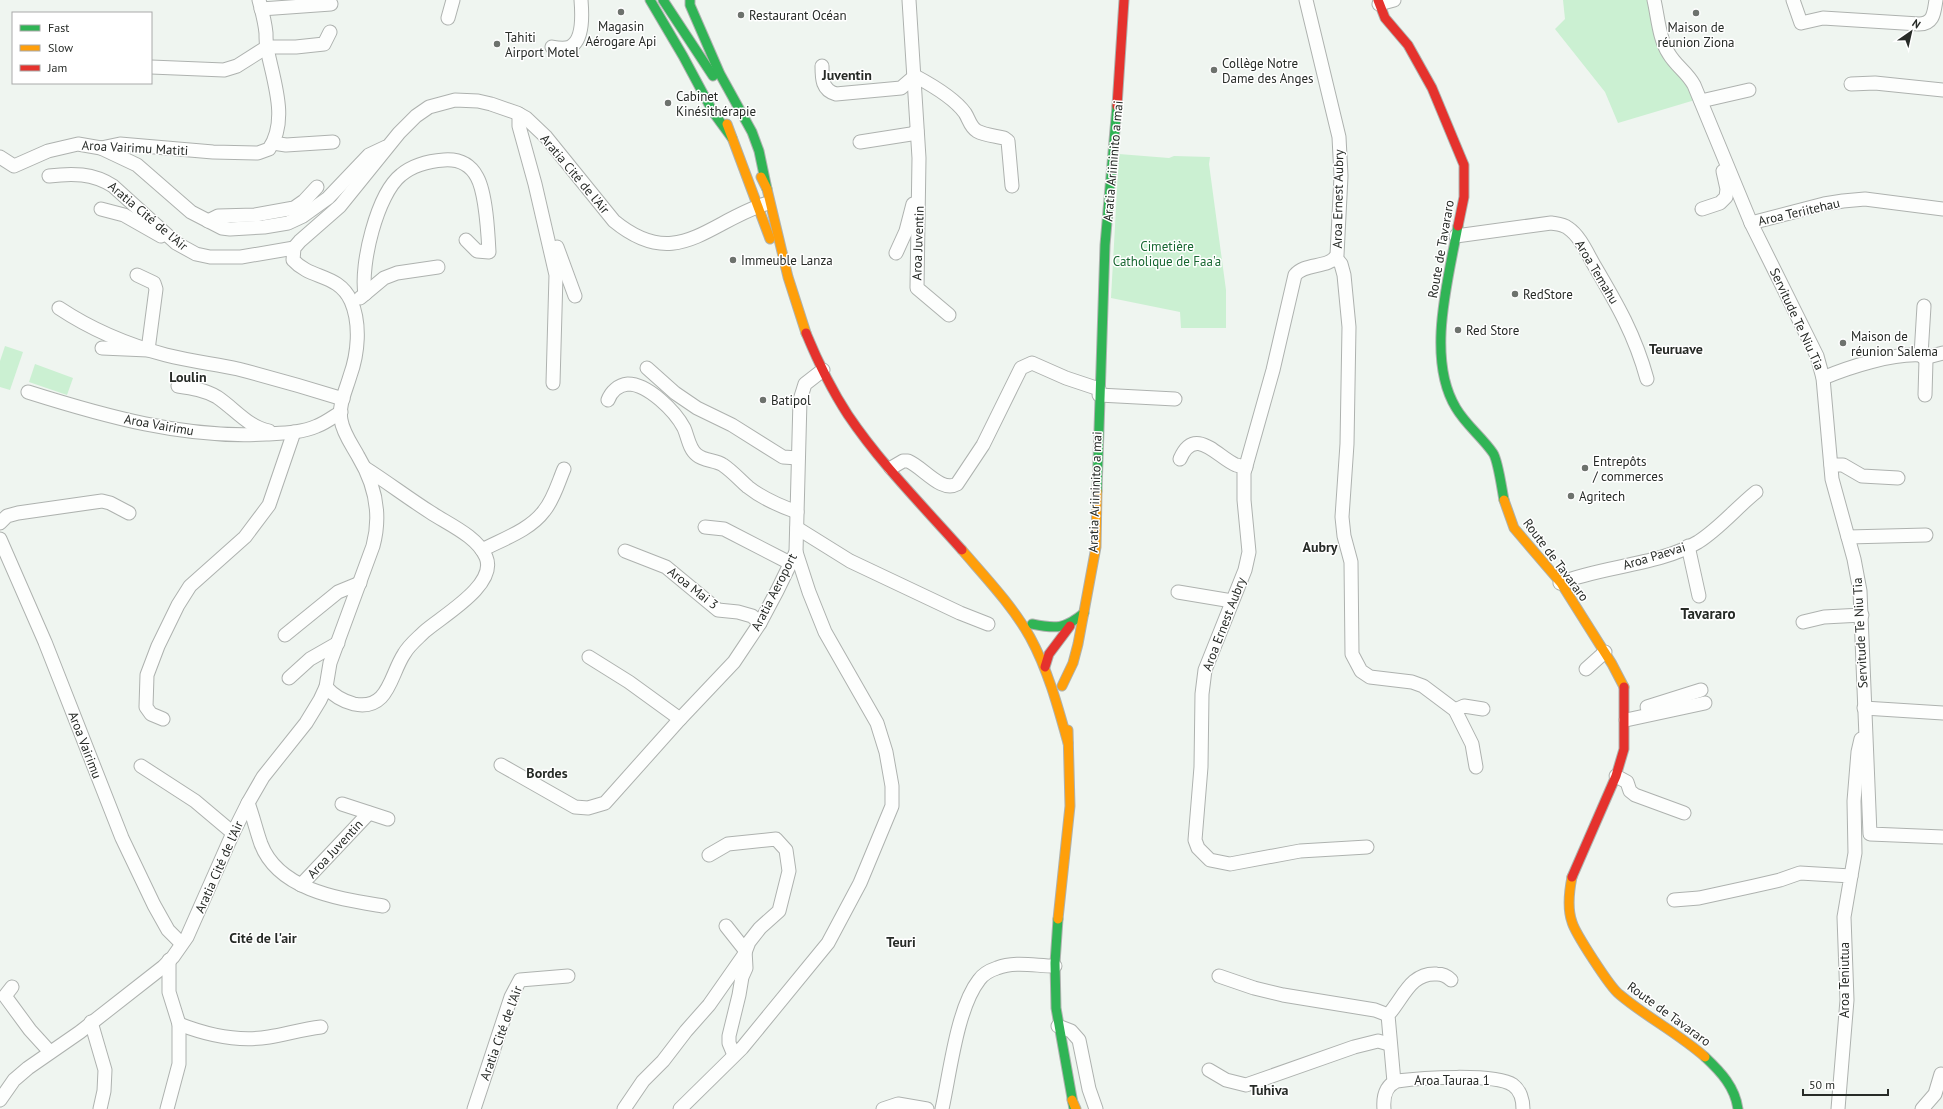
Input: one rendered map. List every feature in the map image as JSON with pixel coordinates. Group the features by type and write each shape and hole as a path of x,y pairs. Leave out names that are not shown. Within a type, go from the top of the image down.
{"main road":[{"path":"650,0 683,56 716,119 723,129 737,135"},
{"path":"663,0 685,34 737,135 757,207 787,278"},
{"path":"690,0 690,5 720,74 752,132 759,150 787,278 801,322 823,370 847,414 878,455 958,545 1017,617 1030,637 1045,667 1056,697 1068,743"},
{"name":"Aratia Ariininito a mai","path":"1062,686 1073,663 1096,547 1099,392 1106,245 1121,64 1124,0"},
{"name":"Route de Tavararo","path":"1379,2 1385,18 1408,45 1432,88 1448,123 1464,165 1464,197 1447,287 1440,358 1447,390 1456,409 1494,454 1506,510 1514,528 1560,583 1605,652 1625,689 1626,716 1624,749 1616,776 1574,870 1569,908 1572,923 1617,994 1687,1041 1718,1069 1736,1095 1738,1109"},
{"path":"747,147 767,189"},
{"path":"958,545 977,558 1002,585 1032,624 1049,654 1062,686 1067,719 1070,806 1059,895 1055,966 1058,1026 1074,1107"},
{"path":"1045,667 1049,654 1070,626 1084,613"},
{"path":"1032,624 1050,628 1070,626"}],"street":[{"path":"448,18 453,0"},
{"path":"552,47 565,48 571,46 575,41 581,27 583,14 581,0"},
{"name":"Aroa Juventin","path":"909,0 915,76 919,181 917,288 949,315"},
{"name":"Aroa Ernest Aubry","path":"1306,0 1339,137 1342,176 1339,238 1336,258 1332,261 1298,271 1295,275 1273,370 1246,467 1244,500 1249,552 1245,570 1205,670 1202,700 1201,767 1195,840 1198,848 1210,860 1230,864 1300,851 1367,847"},
{"path":"1379,2 1394,0"},
{"name":"Servitude Te Niu Tia","path":"1654,0 1665,48 1672,59 1688,74 1701,101 1751,223 1810,341 1823,378 1832,478 1858,578 1862,615 1864,708 1870,834 1943,837"},
{"path":"1793,0 1801,23 1823,18 1925,24 1932,18 1938,1"},
{"path":"331,4 260,4 266,47 276,93 278,113 278,132 273,143 286,145 333,142"},
{"path":"152,67 224,70 237,66 266,47 296,47 324,44 330,32"},
{"path":"822,66 822,80 826,89 829,92 836,94 901,88 915,76 950,99 965,113 971,125 978,132 1004,138 1008,141 1012,186"},
{"path":"1851,84 1875,83 1943,90"},
{"path":"1701,101 1749,90"},
{"name":"Aratia Cité de l'Air","path":"49,176 80,174 104,180 113,186 176,243 196,254 226,258 294,248 340,206 389,146 416,116 428,107 441,102 455,100 478,101 504,107 519,114 546,137 614,221 627,232 647,241 661,244 693,238 770,202"},
{"path":"519,114 519,126 552,254 556,285 553,383"},
{"path":"860,142 911,134 917,131"},
{"name":"Aroa Vairimu Matiti","path":"0,157 14,166 48,152 78,144 102,148 120,144 167,150 258,152 269,149 273,143"},
{"name":"Aratia Cité de l'Air","path":"102,148 137,164 191,212 222,228 230,229 264,227 288,223 303,216 328,198 369,155 389,146"},
{"path":"365,294 364,277 372,229 391,188 400,175 423,164 450,160 459,161 472,169 480,182 482,191 489,252 477,251 466,240"},
{"path":"1702,209 1720,203 1726,197 1727,189 1722,175 1726,163"},
{"name":"Aroa Juventin","path":"896,253 906,231 919,181"},
{"path":"208,221 218,216 255,215 294,208 304,201 317,187"},
{"name":"Aroa Teriitehau","path":"1751,223 1824,204 1865,199 1943,208"},
{"path":"539,201 575,296"},
{"path":"102,209 124,215 176,243"},
{"name":"Aroa Temahu","path":"1456,236 1551,223 1562,224 1569,228 1581,242 1627,322 1640,354 1647,379"},
{"name":"Aratia Cité de l'Air","path":"0,1100 14,1080 148,979 169,960 192,927 233,833 263,776 314,712 326,687 330,663 373,546 378,526 377,503 365,468 340,420 343,399 354,365 357,348 356,320 352,304 341,286 331,280 304,269 297,264 293,260 294,248"},
{"name":"Aroa Ernest Aubry","path":"1336,258 1341,264 1344,275 1349,327 1347,444 1342,517 1344,536 1351,562 1352,654 1361,671 1370,677 1412,682 1422,686 1455,710 1472,744 1476,767"},
{"path":"352,304 384,278 397,273 438,267"},
{"path":"137,275 154,283 156,289 148,350"},
{"path":"1924,306 1922,357 1926,360 1925,395"},
{"path":"59,308 83,324 131,345 294,383 343,399"},
{"path":"102,348 148,350"},
{"path":"1823,378 1840,370 1904,355 1922,357 1943,353"},
{"path":"891,468 903,461 908,461 945,486 953,486 957,484 983,445 1021,368 1032,363 1099,392 1175,399"},
{"path":"647,368 675,393 697,408 732,425 783,457 798,458"},
{"name":"Aratia Aeroport","path":"501,765 576,807 588,808 605,802 734,662 760,623 793,557 797,528 798,458 802,392 812,377 823,370"},
{"path":"608,400 611,394 624,385 642,386 660,400 677,419 684,428 692,449 698,456 722,464 749,488 766,499 797,512"},
{"path":"163,719 151,714 146,707 147,675 158,646 178,605 190,586 245,537 269,505 288,432 260,429 251,425 217,397 201,389 178,386"},
{"name":"Aroa Vairimu","path":"28,392 127,420 212,435 246,436 288,432 318,426 341,412"},
{"path":"1180,459 1184,449 1193,445 1202,445 1211,447 1236,465 1246,467"},
{"path":"1831,465 1843,465 1862,476 1898,478"},
{"path":"326,687 340,699 356,704 370,704 383,696 403,655 409,647 429,627 480,586 487,572 487,560 482,550 470,538 365,468"},
{"path":"482,550 517,533 537,519 545,510 553,496 564,469"},
{"name":"Aroa Paevai","path":"1560,583 1580,574 1654,558 1697,542 1716,530 1756,492"},
{"path":"0,523 7,516 18,513 95,502 110,502 130,512"},
{"path":"680,1109 759,1029 788,990 828,943 860,883 892,806 892,786 886,752 877,723 827,637 793,557 724,529 705,527"},
{"path":"797,528 850,561 960,613 988,624"},
{"path":"1848,537 1926,535"},
{"name":"Aroa Vairimu","path":"0,540 45,642 122,838 154,905 168,930 181,943"},
{"path":"1688,546 1699,596"},
{"name":"Aroa Mai 3","path":"625,551 666,567 718,610 738,612 752,616 760,623"},
{"path":"285,635 338,592 360,583"},
{"path":"1178,592 1232,601"},
{"path":"1804,622 1824,617 1862,615"},
{"path":"289,678 310,660 338,643"},
{"path":"1586,669 1605,652"},
{"path":"589,657 629,682 680,719"},
{"path":"1626,716 1701,690"},
{"path":"1626,716 1705,703"},
{"path":"1455,710 1464,706 1483,709"},
{"path":"1864,708 1943,713"},
{"name":"Aroa Teniutua","path":"1838,1109 1847,1000 1844,917 1855,853 1854,801 1858,752 1860,741 1866,733"},
{"path":"141,766 195,801 233,833"},
{"path":"1616,776 1627,782 1630,792 1635,795 1684,813"},
{"name":"Aroa Juventin","path":"248,803 261,844 277,867 310,890 334,898 383,906"},
{"name":"Aroa Juventin","path":"342,804 388,819"},
{"name":"Aroa Juventin","path":"301,885 369,813"},
{"path":"624,1109 643,1081 663,1062 686,1031 709,1005 749,942 760,928 779,910 788,871 786,850 776,839 728,844 709,855"},
{"path":"1674,900 1699,898 1780,880 1800,873 1850,876"},
{"path":"726,926 745,950 746,968 742,977 729,1043 734,1055"},
{"path":"168,1109 179,1064 179,1024 170,992 169,960"},
{"path":"942,1109 960,1025 972,992 979,980 986,973 1005,966 1055,966"},
{"path":"1384,1109 1387,1088 1394,1082 1388,1015 1412,983 1419,978 1430,974 1436,974 1448,977 1451,980"},
{"name":"Aratia Cité de l'Air","path":"474,1109 511,997 520,980 568,976"},
{"path":"1219,976 1254,988 1375,1010 1388,1015"},
{"path":"12,987 5,996 30,1030 50,1052"},
{"path":"91,1022 105,1070 104,1091 100,1109"},
{"path":"179,1024 199,1032 222,1037 246,1038 268,1037 321,1027"},
{"path":"1058,1026 1077,1035 1080,1040 1089,1089 1096,1109"},
{"path":"1209,1070 1226,1080 1246,1085 1354,1047 1378,1041 1390,1044"},
{"path":"1922,1109 1935,1094 1941,1074"},
{"name":"Aroa Tauraa 1","path":"1394,1082 1410,1079 1467,1078 1500,1080 1516,1088 1521,1095 1523,1109"},
{"path":"883,1109 898,1104 927,1109"}],"green space":[{"path":"1563,0 1650,0 1682,77 1695,100 1618,123 1605,92 1555,29 1565,19"},
{"name":"Cimetière Catholique de Faa'a","path":"1119,154 1169,158 1174,156 1210,157 1209,164 1226,290 1226,328 1181,328 1180,312 1111,298"},
{"path":"5,346 23,352 10,390 0,387 0,361"},
{"path":"35,364 73,378 67,395 29,382"}],"traffic: fast":[{"path":"650,0 683,56 713,112 732,138"},
{"path":"663,0 713,76"},
{"path":"690,0 690,5 720,74 752,132 759,151 767,189"},
{"path":"1097,491 1105,245 1117,106"},
{"path":"1458,226 1449,270 1442,319 1442,366 1447,388 1456,408 1464,420 1489,447 1495,457 1504,500"},
{"path":"1032,624 1048,627 1066,625 1084,613"},
{"path":"1058,919 1055,963 1056,1008 1074,1109"},
{"path":"1705,1057 1726,1080 1734,1094 1738,1109"}],"traffic: slow":[{"path":"727,124 770,239"},
{"path":"761,177 767,189 788,277 806,333"},
{"path":"1062,686 1073,663 1078,644 1096,547 1097,491"},
{"path":"1504,500 1514,528 1561,583 1612,664 1624,687"},
{"path":"962,550 1007,603 1030,637 1042,662 1068,743"},
{"path":"1058,919 1070,806 1068,730"},
{"path":"1572,877 1569,900 1570,917 1586,948 1608,981 1619,994 1629,1002 1684,1040 1705,1057"},
{"path":"1072,1100 1076,1109"}],"traffic: jam":[{"path":"1117,106 1124,0"},
{"path":"1378,0 1385,18 1408,45 1432,88 1464,165 1464,197 1458,226"},
{"path":"806,333 830,385 848,415 874,451 962,550"},
{"path":"1045,667 1049,654 1070,626"},
{"path":"1572,877 1616,776 1624,749 1624,687"}],"place":[{"name":"Magasin Aérogare Api","path":"621,12"},
{"name":"Maison de réunion Ziona","path":"1696,13"},
{"name":"Restaurant Océan","path":"741,15"},
{"name":"Tahiti Airport Motel","path":"497,44"},
{"name":"Collège Notre Dame des Anges","path":"1214,70"},
{"name":"Cabinet Kinésithérapie","path":"668,103"},
{"name":"Immeuble Lanza","path":"733,260"},
{"name":"RedStore","path":"1515,294"},
{"name":"Red Store","path":"1458,330"},
{"name":"Maison de réunion Salema","path":"1843,343"},
{"name":"Batipol","path":"763,400"},
{"name":"Entrepôts / commerces","path":"1585,468"},
{"name":"Agritech","path":"1571,496"}],"district":[{"name":"Juventin","path":"847,75"},
{"name":"Teuruave","path":"1676,349"},
{"name":"Loulin","path":"188,377"},
{"name":"Aubry","path":"1320,547"},
{"name":"Tavararo","path":"1708,613"},
{"name":"Bordes","path":"547,773"},
{"name":"Cité de l'air","path":"263,938"},
{"name":"Teuri","path":"901,942"},
{"name":"Tuhiva","path":"1269,1090"}]}
